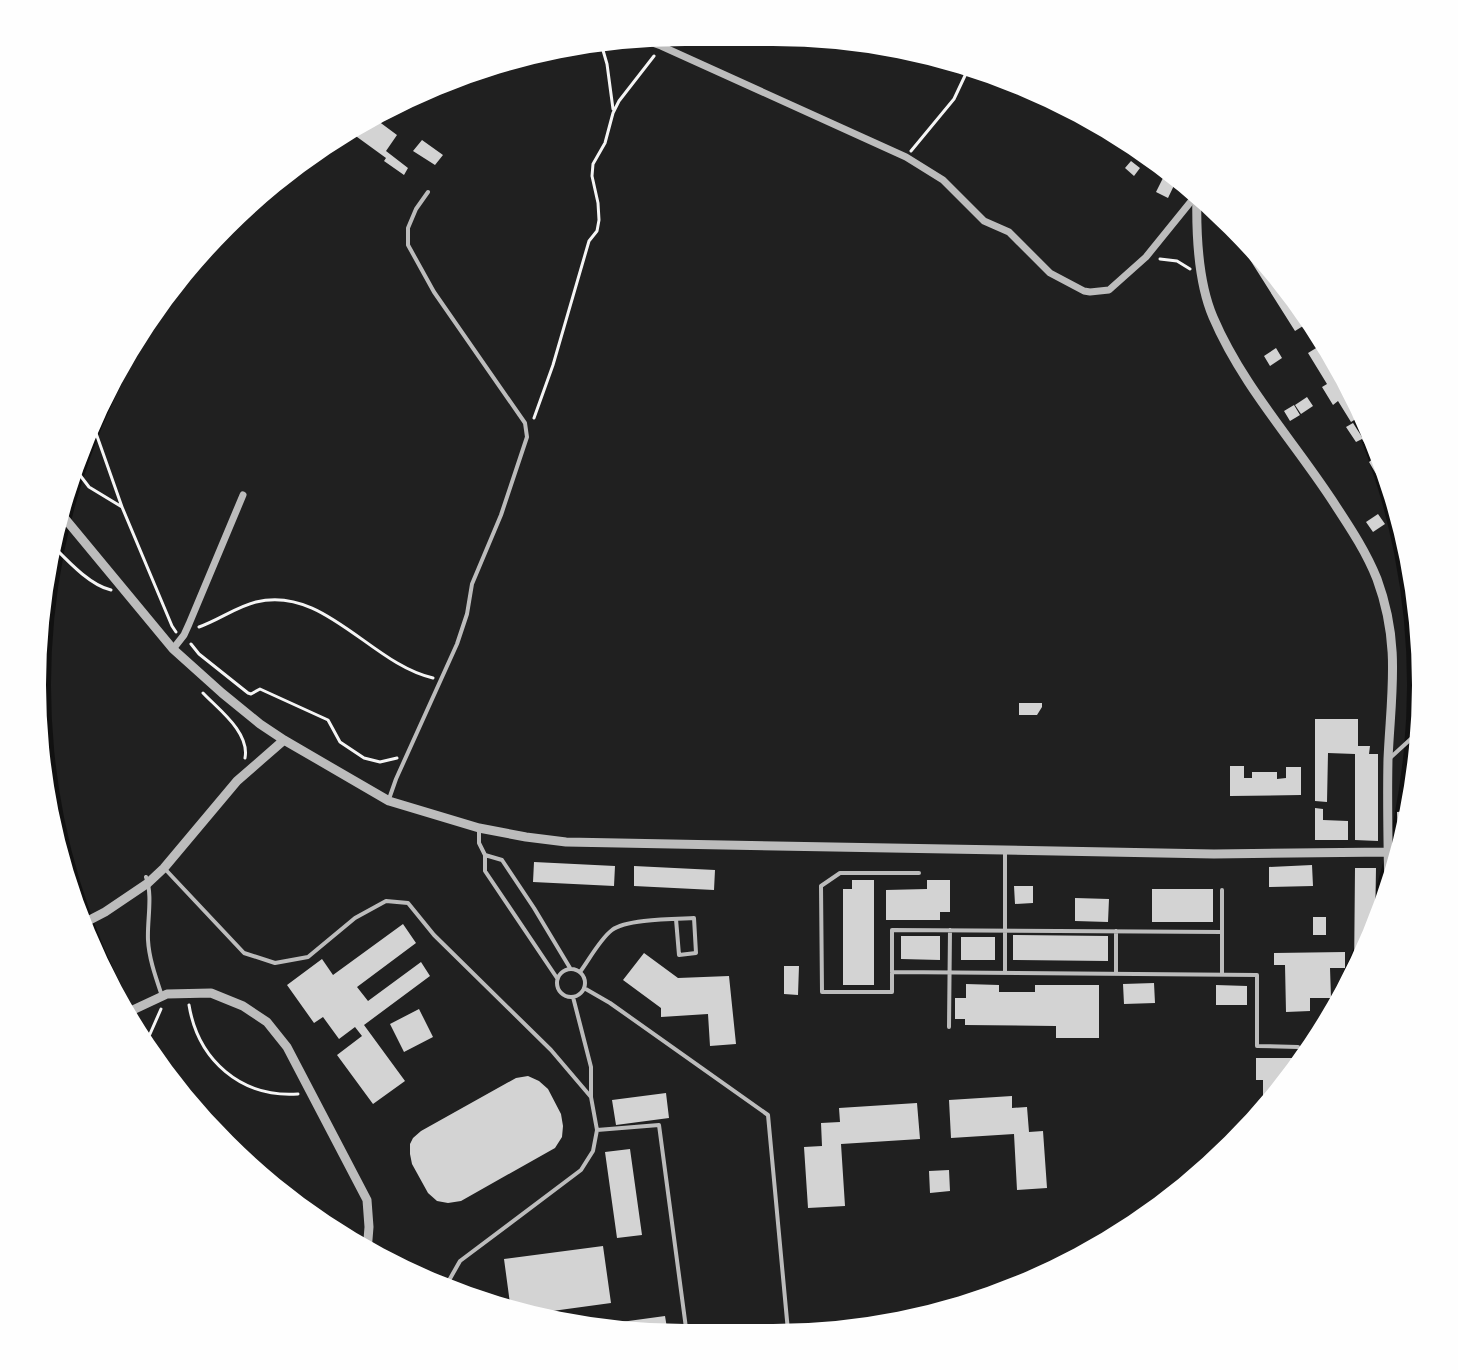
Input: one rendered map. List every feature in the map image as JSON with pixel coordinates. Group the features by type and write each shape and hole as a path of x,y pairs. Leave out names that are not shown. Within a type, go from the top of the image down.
{"street":[{"path":"662,47 906,157 943,180 984,221 1009,232 1050,273 1084,291 1109,290 1146,257 1190,202"},
{"path":"68,522 173,649 260,724 389,801 479,828 566,842 1214,854 1389,852 1388,760 1393,696 1392,636 1386,608 1365,552 1322,485 1253,390 1212,315 1200,259 1198,208"},
{"path":"173,649 184,635 243,495"},
{"path":"91,919 119,903 164,868 237,781 284,740"},
{"path":"136,1010 174,993 211,993 243,1006 267,1022 287,1047 312,1091 367,1200 368,1240"}],"lane":[{"path":"389,801 457,644 467,614 472,584 501,515 527,437 525,423 434,292 408,245 408,228 428,192"},
{"path":"1388,760 1410,740"},
{"path":"479,828 485,871 557,978 557,988 563,995 573,997 580,994 585,979 580,972 570,968 502,860 485,855"},
{"path":"1005,851 1005,973"},
{"path":"164,868 244,953 275,963 308,957 355,918 386,901 408,903 434,935 551,1050 591,1097"},
{"path":"919,873 840,873 821,886 822,992 892,992 892,930 1222,932"},
{"path":"147,880 150,959 163,999"},
{"path":"1222,890 1222,974"},
{"path":"580,972 610,931 623,924 676,919 694,918 696,953 679,955 676,919"},
{"path":"949,1027 950,930"},
{"path":"1116,931 1116,974"},
{"path":"557,978 562,971 570,968"},
{"path":"892,972 1257,975 1257,1046 1298,1047"},
{"path":"584,988 610,1003 768,1115 787,1324"},
{"path":"450,1279 460,1261 581,1170 593,1151 597,1130 591,1097 591,1067 573,997"},
{"path":"597,1130 659,1125 685,1324"}],"path":[{"path":"527,437 553,365 589,241 597,231 598,203 591,170 605,143 619,101 661,47"},
{"path":"602,51 607,64 613,113"},
{"path":"906,157 954,99 965,76"},
{"path":"1146,257 1177,261 1192,270"},
{"path":"97,436 122,507 176,632 184,635 254,602 288,600 339,623 402,668 440,680"},
{"path":"81,477 89,487 122,507"},
{"path":"60,553 104,589 126,594"},
{"path":"199,654 248,693 260,689 328,720 340,742 364,758 380,762 408,753"},
{"path":"194,684 230,721 246,751"},
{"path":"150,1034 163,999"},
{"path":"188,1000 200,1040 211,1058 226,1073 264,1092 306,1094"}],"shaded area":[{"path":"773,46 815,47 898,58 978,80 1056,112 1093,132 1162,178 1225,233 1253,264 1304,330 1332,377 1355,426 1377,488 1394,553 1403,619 1407,685 1403,751 1394,817 1377,882 1355,944 1332,993 1280,1074 1225,1137 1194,1165 1162,1192 1092,1238 1056,1258 978,1290 898,1312 856,1319 815,1323 685,1324 643,1323 560,1312 480,1290 402,1258 365,1238 296,1192 233,1137 205,1106 154,1040 126,993 103,944 81,882 64,817 55,751 51,685 55,619 64,553 81,488 103,426 128,372 178,296 233,233 264,205 296,178 365,132 402,112 480,80 560,58 602,51 643,47"}],"building":[{"path":"381,123 397,135 386,151 408,168 404,175 384,161 386,158 357,137"},
{"path":"422,140 443,155 435,165 413,151"},
{"path":"1131,161 1140,168 1134,176 1125,168"},
{"path":"1163,179 1173,187 1168,198 1156,192"},
{"path":"1252,263 1302,327 1295,331"},
{"path":"1276,348 1282,358 1270,366 1264,356"},
{"path":"1315,349 1354,420 1351,422 1338,401 1333,405 1322,387 1327,384 1308,353"},
{"path":"1307,397 1313,406 1301,414 1295,405"},
{"path":"1294,405 1300,415 1290,421 1284,411"},
{"path":"1353,423 1364,442 1362,439 1356,442 1346,427"},
{"path":"1378,514 1385,524 1373,532 1366,522"},
{"path":"1019,703 1042,703 1042,707 1037,715 1019,715"},
{"path":"1315,719 1358,719 1358,746 1370,746 1369,754 1378,754 1378,841 1355,840 1355,754 1328,753 1327,802 1315,801"},
{"path":"1230,766 1244,766 1244,778 1252,778 1252,772 1277,772 1277,779 1286,778 1286,767 1301,767 1301,795 1230,796"},
{"path":"1315,808 1323,809 1323,820 1348,821 1348,840 1315,840"},
{"path":"534,862 615,866 614,886 533,882"},
{"path":"1312,865 1313,886 1269,887 1269,867"},
{"path":"634,866 715,870 714,890 634,886"},
{"path":"1355,868 1376,868 1376,897 1354,950"},
{"path":"852,880 874,880 874,985 843,985 843,889 852,889"},
{"path":"927,880 950,880 950,912 940,912 940,920 886,920 886,890 927,889"},
{"path":"1014,886 1033,886 1033,903 1015,904"},
{"path":"1152,889 1213,889 1213,922 1152,922"},
{"path":"1075,898 1109,899 1108,922 1075,921"},
{"path":"1313,917 1326,917 1326,935 1313,935"},
{"path":"403,924 416,943 357,987 368,1001 421,962 430,976 364,1025 405,1081 373,1104 337,1055 362,1036 355,1027 339,1039 323,1017 314,1023 287,985 322,959 333,975"},
{"path":"1013,935 1108,936 1108,961 1013,960"},
{"path":"901,936 940,936 940,960 901,959"},
{"path":"961,937 995,937 995,960 961,960"},
{"path":"1345,952 1345,968 1330,968 1329,998 1310,998 1310,1011 1286,1012 1285,965 1274,965 1274,953"},
{"path":"644,953 678,978 729,976 736,1044 710,1046 708,1014 661,1017 661,1008 623,980"},
{"path":"784,966 799,966 798,995 784,994"},
{"path":"1154,983 1155,1003 1124,1004 1123,984"},
{"path":"966,984 999,985 999,992 1035,992 1035,985 1099,985 1099,1038 1056,1038 1056,1026 965,1025 965,1019 955,1019 955,998 966,998"},
{"path":"1216,985 1247,986 1247,1005 1216,1005"},
{"path":"419,1009 433,1037 404,1052 390,1024"},
{"path":"1256,1058 1291,1058 1263,1094 1263,1080 1256,1080"},
{"path":"528,1076 548,1089 561,1114 562,1137 555,1148 461,1201 437,1201 428,1193 412,1164 410,1144 413,1138 516,1078"},
{"path":"666,1093 669,1118 616,1125 612,1100"},
{"path":"1012,1096 1012,1108 1027,1107 1029,1132 1043,1131 1047,1188 1017,1190 1014,1134 951,1138 949,1100"},
{"path":"917,1103 920,1139 841,1144 845,1206 808,1208 804,1147 822,1146 821,1123 840,1122 839,1108"},
{"path":"630,1149 642,1235 617,1238 605,1152"},
{"path":"949,1170 950,1191 930,1193 929,1171"},
{"path":"603,1246 611,1303 555,1311 509,1299 504,1259"},
{"path":"665,1316 666,1324 643,1323 626,1321"}]}
